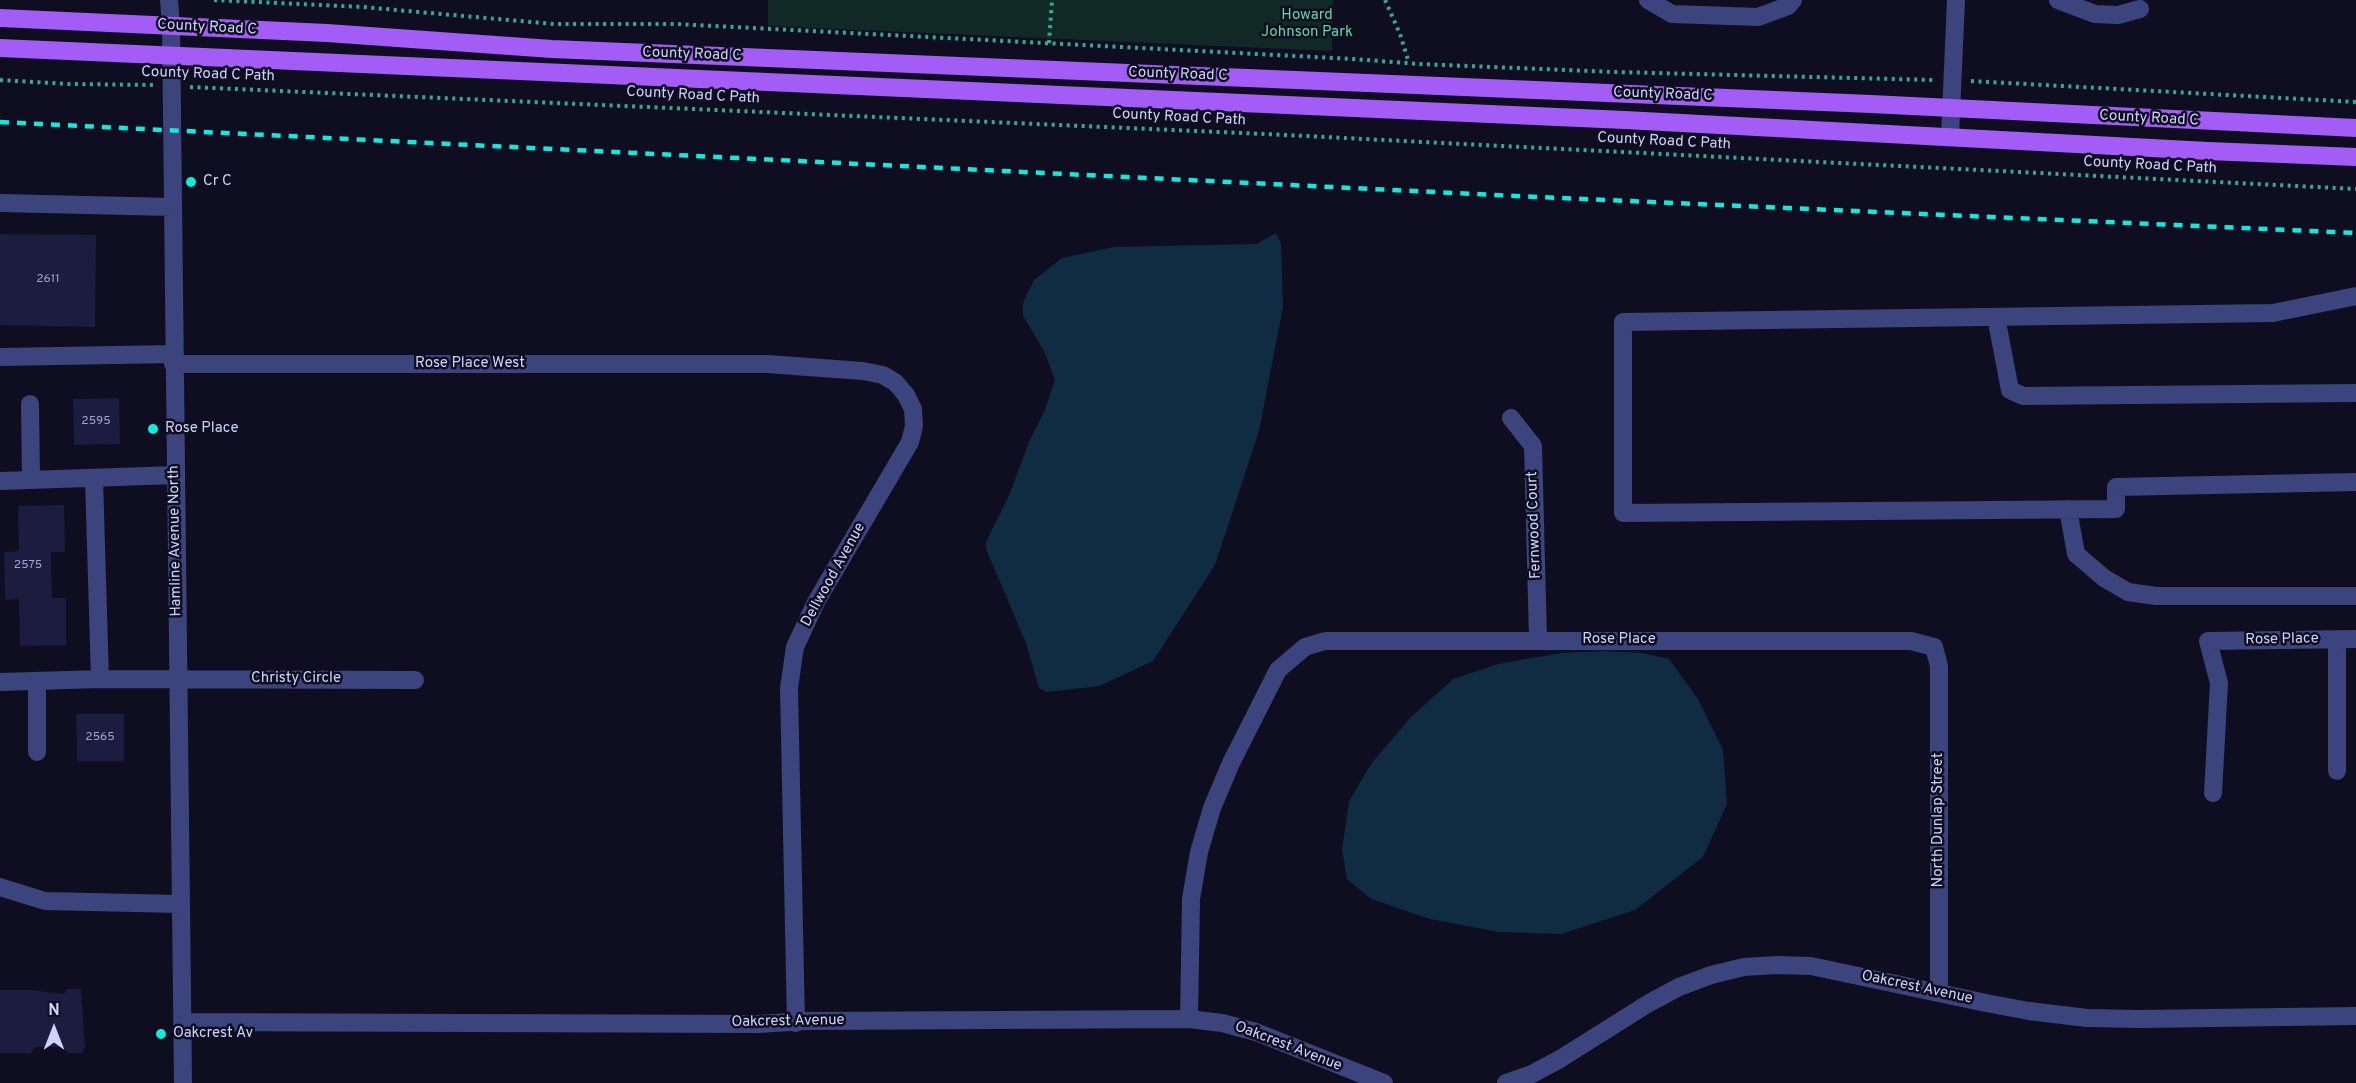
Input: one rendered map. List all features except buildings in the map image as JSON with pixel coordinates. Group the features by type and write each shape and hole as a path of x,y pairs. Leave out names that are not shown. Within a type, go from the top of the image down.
{"main road":[{"name":"County Road C","path":"0,18 327,33 564,49 1952,108 2356,128"},
{"name":"County Road C","path":"0,48 1950,136 2356,157"}],"street":[{"name":"Hamline Avenue North","path":"169,0 183,1083"},
{"path":"1648,0 1672,14 1758,17 1788,6 1793,0"},
{"path":"1950,136 1956,0"},
{"path":"2058,0 2094,14 2118,15 2140,9"},
{"path":"0,203 172,207"},
{"path":"2356,296 2273,313 1623,322 1623,513 2116,509 2116,487 2356,482"},
{"path":"1996,317 2010,390 2023,396 2356,393"},
{"name":"Rose Place West","path":"0,357 767,364"},
{"name":"Dellwood Avenue","path":"767,364 863,371 883,375 896,382 906,395 913,409 914,426 908,447 816,602 795,647 789,688 796,1023"},
{"path":"30,404 31,480"},
{"name":"Fernwood Court","path":"1511,418 1533,446 1538,639"},
{"path":"0,482 175,475"},
{"path":"94,478 100,679"},
{"path":"2068,509 2076,554 2104,578 2128,592 2156,596 2356,596"},
{"name":"Rose Place","path":"1190,1019 1191,899 1199,852 1212,808 1278,670 1305,647 1325,641 1538,639 1911,641 1934,647"},
{"name":"Rose Place","path":"2213,793 2219,683 2208,641 2356,639"},
{"path":"2337,640 2337,771"},
{"name":"North Dunlap Street","path":"1934,647 1939,666 1939,993"},
{"name":"Christy Circle","path":"0,682 100,679 415,680"},
{"path":"37,681 37,752"},
{"path":"0,887 45,901 180,903"},
{"name":"Oakcrest Avenue","path":"1506,1083 1532,1074 1560,1059 1649,1003 1679,987 1711,975 1744,967 1811,966 2029,1011 2087,1018 2356,1016"},
{"name":"Oakcrest Avenue","path":"182,1022 796,1023 1190,1019 1222,1023 1256,1032 1384,1083"}],"path":[{"path":"214,0 363,7 554,24 676,24 1409,63 1615,72 1951,80 2356,102"},
{"path":"1049,43 1052,0"},
{"path":"1385,0 1400,34 1409,63"},
{"name":"County Road C Path","path":"0,80 1241,133 2356,189"}],"green space":[{"name":"Howard Johnson Park","path":"768,0 1333,0 1332,51 768,26"}],"water":[{"path":"1276,233 1281,244 1283,307 1259,431 1215,565 1153,661 1099,686 1046,692 1039,688 1026,643 986,549 986,542 1010,493 1029,442 1045,410 1055,380 1044,351 1023,316 1023,303 1034,280 1062,258 1114,247 1257,244"},
{"path":"1604,651 1642,653 1669,659 1698,699 1723,750 1727,804 1703,857 1635,910 1561,934 1499,932 1430,919 1371,899 1347,879 1342,850 1349,801 1371,764 1410,718 1453,679 1498,664 1561,653"}],"railway":[{"path":"0,122 1516,196 2356,233"}],"place":[{"name":"Cr C","path":"191,182"},
{"name":"Rose Place","path":"153,429"},
{"name":"Oakcrest Av","path":"161,1034"}]}
